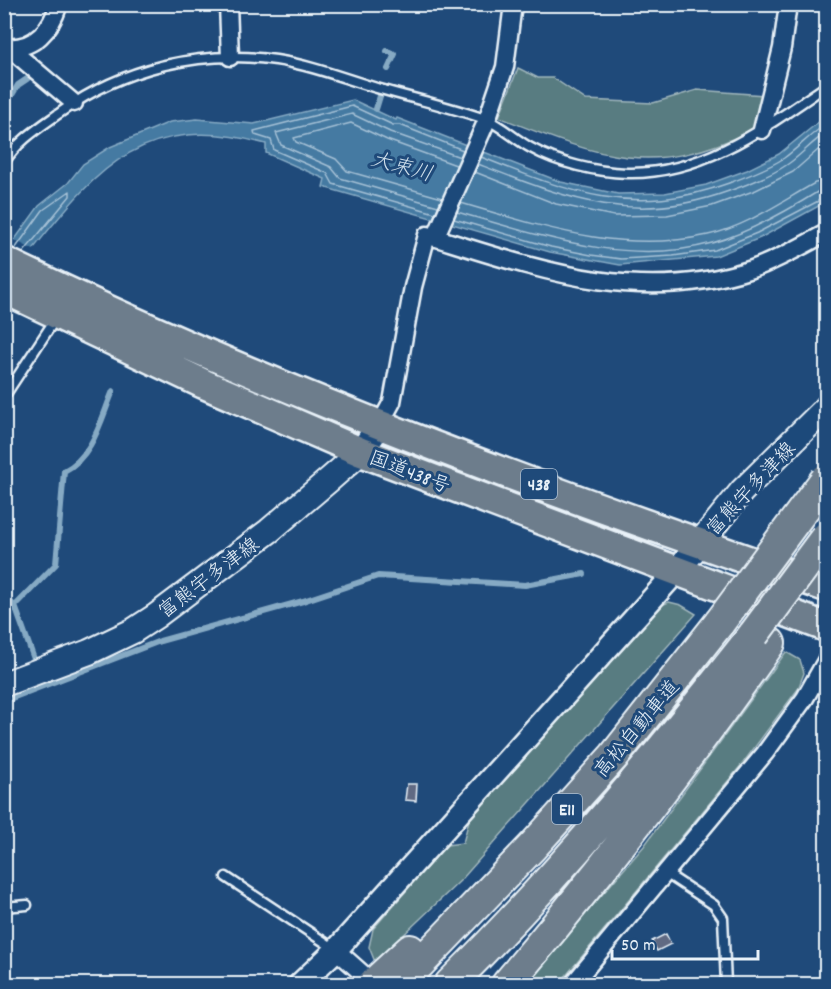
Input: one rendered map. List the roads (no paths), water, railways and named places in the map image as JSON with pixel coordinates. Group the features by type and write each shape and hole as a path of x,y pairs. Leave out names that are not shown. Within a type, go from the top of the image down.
{"highway":[{"name":"国道438号","path":"4,261 57,306 204,384 361,452 826,627"},
{"name":"国道438号","path":"4,289 214,357 380,424 699,544 826,587"},
{"name":"高松自動車道","path":"400,984 533,846 614,756 720,622 826,479"},
{"name":"高松自動車道","path":"450,984 502,932 594,831 763,637 826,537"},
{"path":"507,984 596,878 677,775 763,637 826,564"},
{"path":"368,979 456,905 533,846"}],"main road":[{"name":"富熊宇多津線","path":"677,571 742,491 826,408"},
{"name":"富熊宇多津線","path":"4,684 89,652 148,621 269,531 361,452 380,424"}],"street":[{"path":"7,48 26,45 41,38 50,29 59,4"},
{"path":"228,4 230,57"},
{"path":"436,235 487,120 505,67 513,4"},
{"path":"762,129 782,48 788,4"},
{"path":"7,48 74,103"},
{"path":"380,424 392,402 413,287 427,235 436,235 564,276 596,282 666,284 710,280 754,268 826,233"},
{"path":"300,984 336,950 677,571"},
{"path":"573,984 667,874 765,753 805,698 826,661"},
{"path":"336,950 368,979"}],"lane":[{"path":"4,163 32,133 74,103 135,73 176,62 230,57 277,60 487,120 532,149 572,163 627,173 666,170 698,162 762,129 826,86"},
{"path":"4,397 57,306"},
{"path":"667,874 714,905 723,918 726,984"},
{"path":"226,877 336,950"},
{"path":"4,907 27,905"}],"water":[{"name":"大束川","path":"353,100 396,120 397,118 561,182 618,194 665,193 706,185 747,170 779,154 826,116 826,202 760,238 716,256 620,265 550,252 323,187 325,179 266,153 266,144 218,135 177,136 142,147 112,164 85,188 5,283 13,242 39,206 68,183 83,164 110,147 170,122 197,119 254,124"}],"waterway":[{"path":"387,51 395,54 388,69"},
{"path":"4,108 18,85 27,79"},
{"path":"376,109 380,96"},
{"path":"15,606 56,564 64,471 74,465 89,447 113,391"},
{"path":"4,701 160,641 303,601 378,576 525,585 584,574"},
{"path":"4,597 15,606 34,659"}]}
